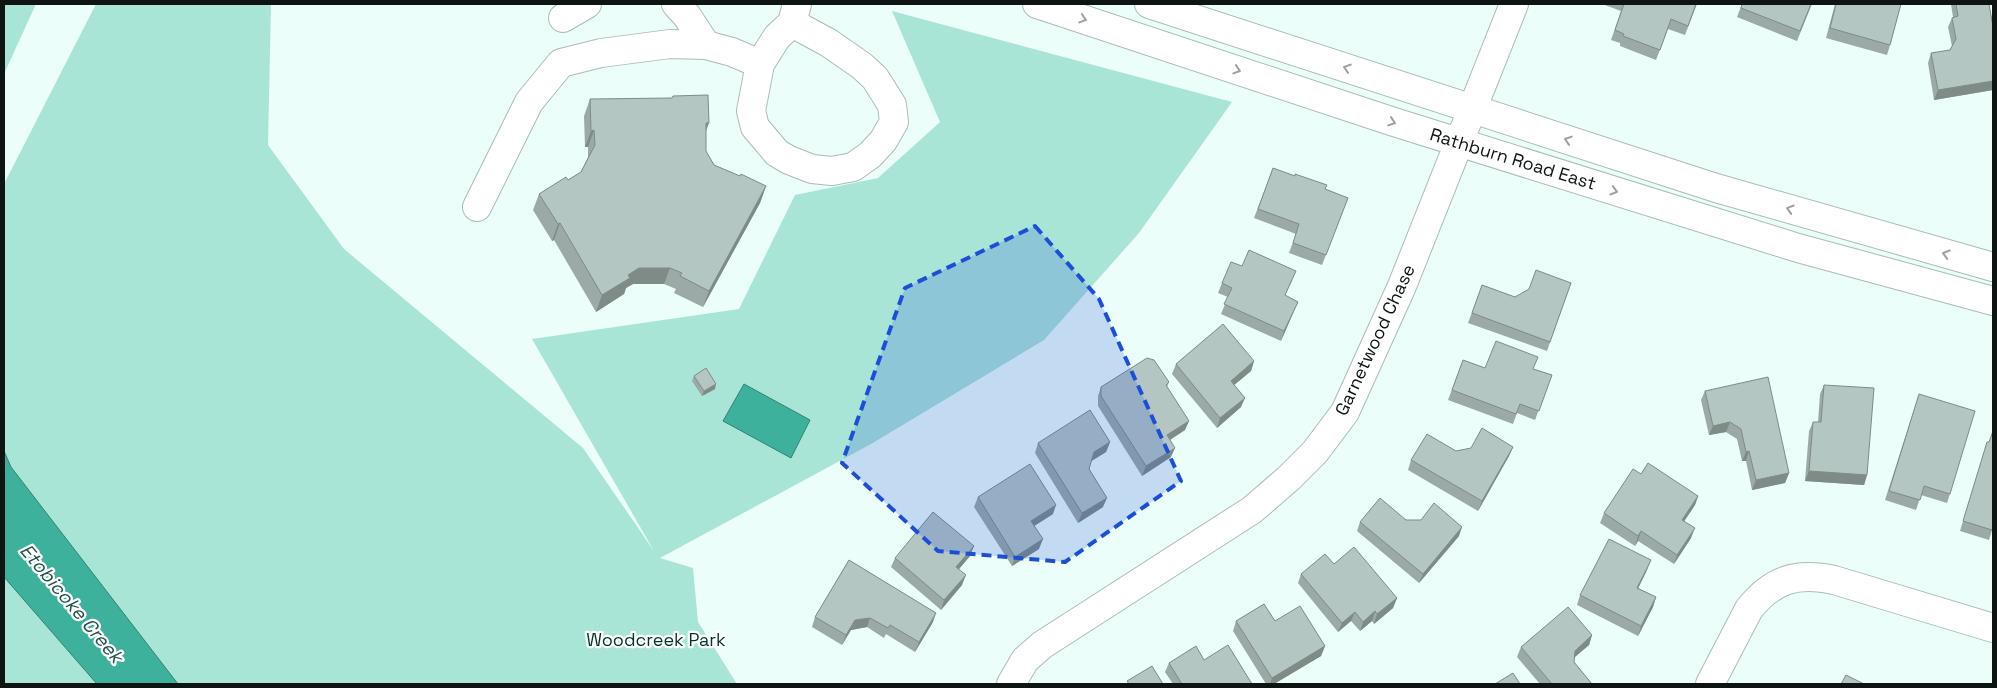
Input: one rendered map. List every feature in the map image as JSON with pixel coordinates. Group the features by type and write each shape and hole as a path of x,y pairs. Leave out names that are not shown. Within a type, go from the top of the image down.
{"street":[{"path":"563,18 587,4"},
{"path":"676,4 687,16 706,45"},
{"name":"Rathburn Road East","path":"1037,4 1458,142 1798,248 1993,301"},
{"name":"Rathburn Road East","path":"1149,4 1716,188 1993,267"},
{"name":"Garnetwood Chase","path":"1011,684 1025,660 1042,645 1252,510 1289,478 1315,452 1345,412 1402,286 1514,4"},
{"path":"795,13 875,78 892,105 894,122 883,141 870,155 853,167 832,171 812,169 789,160 777,153 755,127 751,111 760,64 795,13"},
{"path":"477,207 529,102 561,63 601,53 670,44 706,45 732,52 760,64"},
{"path":"1710,684 1745,618 1757,600 1777,584 1801,577 1813,576 1834,580 1993,628"}],"highlighted area":[{"path":"1035,226 1099,299 1181,481 1065,562 938,551 842,463 905,288"}],"green space":[{"path":"4,4 36,4 4,74"},
{"name":"Woodcreek Park","path":"96,4 271,4 268,145 344,249 583,448 654,551 532,339 739,309 795,195 878,178 940,122 892,11 1232,102 1139,233 1044,340 871,444 660,558 693,568 698,622 737,684 178,684 11,467 4,451 4,184"},
{"path":"4,577 97,684 4,684"}],"water":[{"path":"744,384 810,420 791,458 723,421"},
{"name":"Etobicoke Creek","path":"4,451 11,467 178,684 97,684 4,577"}],"building":[{"path":"1624,4 1696,4 1688,26 1671,19 1660,50 1623,36 1624,34 1615,30"},
{"path":"1742,4 1811,4 1800,31 1741,8"},
{"path":"1836,4 1901,4 1890,45 1830,28"},
{"path":"1956,4 1989,4 1993,27 1993,81 1938,90 1931,53 1950,50 1956,39 1952,18 1958,16"},
{"path":"708,95 709,123 706,123 706,151 714,165 740,176 741,174 766,186 709,291 680,276 682,273 670,268 639,268 628,275 630,278 602,295 560,223 558,224 539,194 566,177 568,180 581,172 595,145 594,130 591,131 590,99 672,98 673,96"},
{"path":"1273,168 1327,185 1325,189 1348,198 1326,255 1293,243 1299,224 1258,209"},
{"path":"1249,250 1296,271 1285,295 1298,302 1284,331 1224,304 1232,288 1222,283 1231,262 1242,266"},
{"path":"1536,270 1571,283 1550,342 1472,313 1482,285 1515,297 1529,289"},
{"path":"1223,324 1254,361 1231,381 1245,398 1220,418 1176,364"},
{"path":"1496,341 1538,357 1533,369 1552,375 1539,411 1520,404 1516,414 1452,390 1463,360 1485,368"},
{"path":"1147,358 1154,360 1169,382 1166,385 1189,421 1167,435 1175,448 1146,466 1101,396 1101,387"},
{"path":"706,368 716,384 704,391 694,376"},
{"path":"1768,377 1789,473 1756,480 1749,451 1746,452 1741,429 1730,422 1713,426 1705,391"},
{"path":"1824,385 1874,388 1867,475 1809,471 1813,422 1821,422"},
{"path":"1919,394 1975,411 1950,494 1924,486 1920,500 1889,491"},
{"path":"1090,410 1110,442 1094,452 1089,469 1107,498 1082,513 1038,443"},
{"path":"1482,428 1513,447 1482,501 1411,460 1427,434 1456,451 1471,448"},
{"path":"1993,431 1992,530 1963,521 1987,442 1989,442"},
{"path":"1648,463 1698,496 1682,520 1695,528 1677,555 1641,531 1638,536 1604,513 1633,469 1641,474"},
{"path":"1030,464 1056,505 1031,521 1043,539 1015,557 978,497"},
{"path":"1380,498 1406,520 1421,520 1434,503 1462,527 1423,574 1360,522"},
{"path":"933,512 974,546 956,567 966,575 944,600 895,558"},
{"path":"1609,539 1651,560 1637,588 1656,597 1641,626 1580,595"},
{"path":"1354,547 1397,598 1377,614 1375,611 1363,622 1355,612 1342,623 1301,574 1325,554 1334,564"},
{"path":"849,560 936,613 919,642 890,625 888,628 870,618 855,620 846,635 815,617"},
{"path":"1264,604 1275,621 1300,606 1325,646 1272,678 1236,621"},
{"path":"1568,607 1592,635 1575,651 1574,662 1592,684 1552,684 1521,647"},
{"path":"1228,645 1252,684 1182,684 1169,663 1196,646 1204,660"},
{"path":"1152,666 1163,684 1129,684 1127,681"},
{"path":"1513,673 1520,684 1495,684"},
{"path":"1846,675 1864,684 1841,684"}]}
